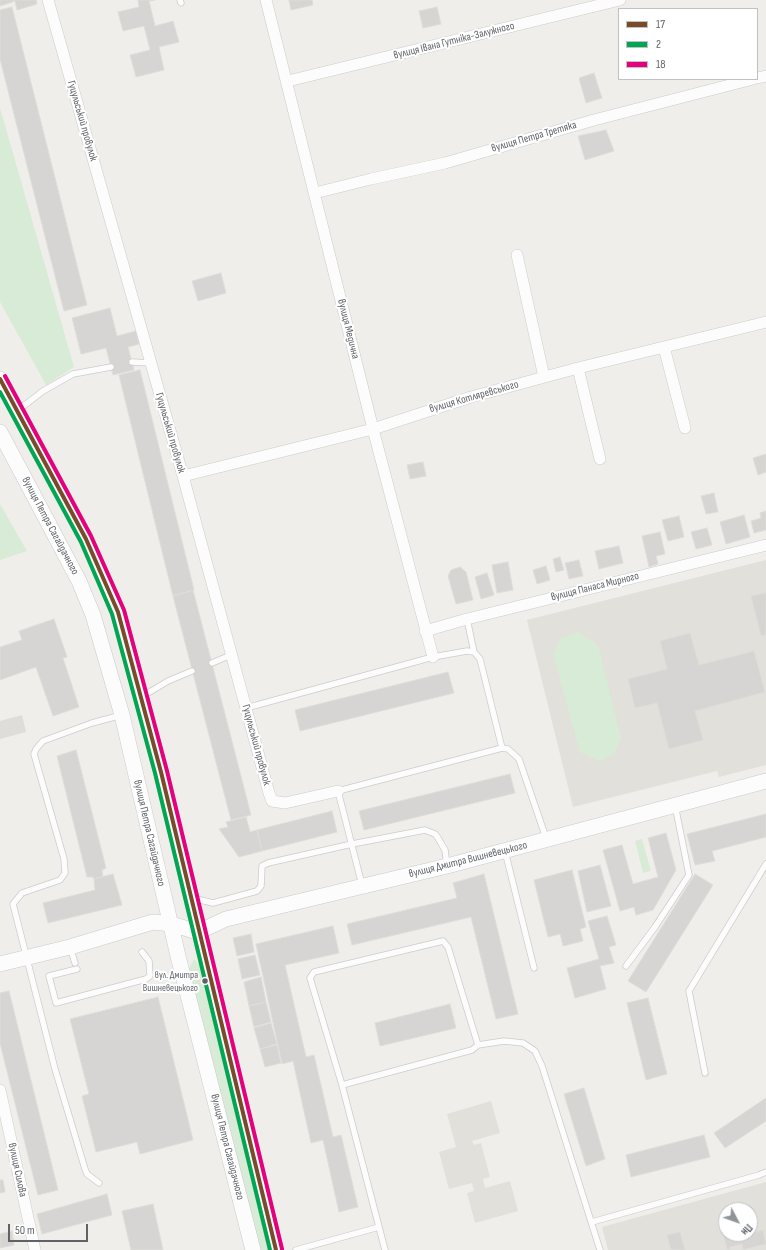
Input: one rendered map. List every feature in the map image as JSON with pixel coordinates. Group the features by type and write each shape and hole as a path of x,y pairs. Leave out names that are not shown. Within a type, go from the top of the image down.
{"street":[{"name":"Гуцульський провулок","path":"48,0 183,476 272,802 284,804 338,791"},
{"name":"вулиця Медична","path":"266,0 288,81 373,429 433,657"},
{"name":"вулиця Івана Гутніка-Залужного","path":"288,81 620,0"},
{"name":"вулиця Петра Третяка","path":"315,193 445,163 594,120 749,80"},
{"path":"517,255 544,378"},
{"name":"вулиця Котляревського","path":"183,476 373,429 471,397 578,368 766,322"},
{"path":"664,347 685,428"},
{"path":"578,368 600,459"},
{"name":"вулиця Петра Сагайдачного","path":"0,379 86,539 118,612 161,772 198,932 276,1250"},
{"name":"вулиця Петра Сагайдачного","path":"0,432 79,581 93,615 122,715 171,924 253,1250"},
{"name":"вулиця Панаса Мирного","path":"426,631 467,619 766,545"},
{"name":"вулиця Дмитра Вишневецького","path":"198,932 226,920 362,885 447,866 766,781"},
{"path":"0,964 70,947 153,922 171,924 198,932"},
{"name":"вулиця Силова","path":"0,1090 35,1250"}],"lane":[{"path":"132,362 151,363"},
{"path":"17,412 43,391 73,374 111,367"},
{"path":"467,619 474,652 480,659 502,748"},
{"path":"246,708 433,657 467,651 474,652"},
{"path":"212,663 231,655"},
{"path":"140,697 168,681 192,671"},
{"path":"99,1183 87,1174 85,1169 55,1069 12,904 22,892 60,880 65,873 64,859 34,754 43,741 92,723 122,715"},
{"path":"362,885 338,791 502,748 508,749 519,759 546,839"},
{"path":"626,966 655,927 689,875 674,805"},
{"path":"190,898 214,902 254,892 260,889 261,871 265,864 352,844 425,830 434,834 438,838 445,850 447,866"},
{"path":"505,851 534,968"},
{"path":"705,1073 689,991 766,864"},
{"path":"385,1250 342,1085 309,980 314,972 443,941 448,947 478,1045"},
{"path":"70,947 76,966 49,976 56,1003 146,979 150,976 148,961 142,952"},
{"path":"342,1085 464,1053 472,1050 478,1045 514,1041 523,1043 535,1052 542,1066 600,1250"},
{"path":"592,1222 759,1176 766,1172"},
{"path":"296,1250 379,1227"}],"shaded area":[{"path":"766,560 766,765 719,777 717,771 573,807 527,620"},
{"path":"22,715 26,732 0,739 0,721"},
{"path":"491,1101 500,1133 472,1141 474,1145 481,1143 490,1177 483,1179 485,1188 510,1181 518,1211 475,1223 467,1193 474,1191 472,1183 449,1189 439,1152 456,1147 447,1114"},
{"path":"766,1182 766,1250 608,1250 602,1227"}],"green space":[{"path":"0,108 74,367 46,385 0,302"},
{"path":"0,504 27,551 0,560"},
{"path":"579,632 598,645 621,738 614,754 599,761 580,752 553,654 561,638"},
{"path":"642,839 651,871 643,873 635,841"},
{"path":"194,959 200,966 270,1250 260,1250 189,969"}],"building":[{"path":"0,0 36,0 37,4 17,10 15,1 0,6"},
{"path":"138,0 155,0 149,1 155,26 173,21 179,42 159,47 164,70 136,77 130,55 150,50 144,26 123,31 118,12 139,7"},
{"path":"289,0 312,0 313,5 291,10"},
{"path":"12,7 87,305 64,311 0,59 0,10"},
{"path":"437,7 441,24 423,28 419,11"},
{"path":"594,73 602,98 586,103 579,78"},
{"path":"606,130 614,151 585,160 578,136"},
{"path":"221,273 226,293 198,301 192,281"},
{"path":"110,308 117,336 136,331 139,344 128,347 134,370 113,375 106,348 81,354 72,318"},
{"path":"140,370 194,590 173,596 119,375"},
{"path":"766,454 766,472 758,475 753,458"},
{"path":"423,462 426,476 410,479 407,465"},
{"path":"714,493 718,512 706,514 701,496"},
{"path":"766,511 766,530 754,533 751,521 761,518 760,513"},
{"path":"744,515 750,537 726,544 720,522"},
{"path":"679,516 684,537 668,541 662,520"},
{"path":"707,528 712,545 696,549 691,532"},
{"path":"660,532 665,554 656,556 658,564 649,567 642,536"},
{"path":"619,546 623,563 599,569 595,551"},
{"path":"560,557 564,570 556,572 553,559"},
{"path":"579,560 583,576 569,579 565,563"},
{"path":"508,562 513,590 497,593 492,565"},
{"path":"546,566 550,580 537,584 533,570"},
{"path":"460,567 466,572 473,600 456,604 448,576 451,570"},
{"path":"487,573 494,595 481,599 475,577"},
{"path":"193,590 251,815 231,820 173,596"},
{"path":"766,593 766,635 761,636 751,596"},
{"path":"54,619 67,657 63,658 79,707 53,716 36,667 0,680 0,647 22,640 19,631"},
{"path":"690,633 699,665 754,651 765,692 695,711 703,740 669,749 657,703 635,708 628,679 667,669 660,641"},
{"path":"448,672 454,693 300,731 295,710"},
{"path":"76,750 106,868 102,870 103,877 94,879 93,877 87,877 57,756"},
{"path":"510,774 515,793 364,830 359,811"},
{"path":"332,811 337,832 262,851 257,830"},
{"path":"766,814 766,837 712,851 715,861 695,865 687,834"},
{"path":"246,817 250,832 257,830 262,851 239,857 219,829 228,827 226,822"},
{"path":"666,833 676,870 653,910 636,915 634,907 620,911 603,850 622,845 633,884 658,877 648,838"},
{"path":"600,865 611,906 587,912 578,871"},
{"path":"572,870 586,927 580,929 583,941 563,946 560,934 548,937 534,880"},
{"path":"113,874 122,905 48,923 43,903 95,890 94,879"},
{"path":"484,874 518,1014 496,1019 471,917 352,945 347,924 457,898 453,883"},
{"path":"695,874 713,885 646,992 628,981"},
{"path":"607,916 616,945 609,947 614,963 600,966 606,989 575,998 567,968 599,959 588,921"},
{"path":"333,926 339,953 285,965 306,1057 314,1055 333,1137 341,1135 358,1207 339,1212 323,1140 311,1143 293,1061 282,1064 256,944"},
{"path":"251,934 254,952 237,956 233,938"},
{"path":"255,955 260,975 242,979 238,959"},
{"path":"261,977 266,1002 249,1006 244,982"},
{"path":"9,991 58,1190 38,1195 0,1043 0,993"},
{"path":"158,997 193,1140 140,1154 137,1142 96,1152 82,1096 89,1094 70,1019"},
{"path":"648,998 667,1074 646,1080 627,1003"},
{"path":"266,1002 271,1022 254,1027 249,1006"},
{"path":"450,1004 456,1028 380,1046 375,1023"},
{"path":"271,1023 277,1044 260,1049 254,1028"},
{"path":"277,1045 281,1063 265,1067 260,1049"},
{"path":"584,1088 605,1159 586,1166 564,1094"},
{"path":"766,1098 766,1121 725,1148 714,1133"},
{"path":"704,1135 710,1157 631,1177 626,1155"},
{"path":"0,1180 3,1180 5,1192 0,1193"},
{"path":"107,1194 112,1215 42,1234 37,1214"},
{"path":"153,1204 163,1250 131,1250 122,1211"},
{"path":"763,1230 766,1244 743,1250 742,1244 730,1247 730,1250 727,1250 725,1242 758,1242 758,1231"},
{"path":"12,1231 14,1245 0,1248 0,1234"},
{"path":"680,1232 685,1250 671,1250 667,1235"}],"transit line":[{"name":"18","path":"5,376 91,536 124,610 167,771 282,1249"},
{"name":"17","path":"0,379 86,539 118,612 161,772 276,1250"},
{"name":"2","path":"0,392 81,542 112,614 155,773 270,1250"}],"place":[{"name":"вул. Дмитра Вишневецького","path":"205,981"}]}
